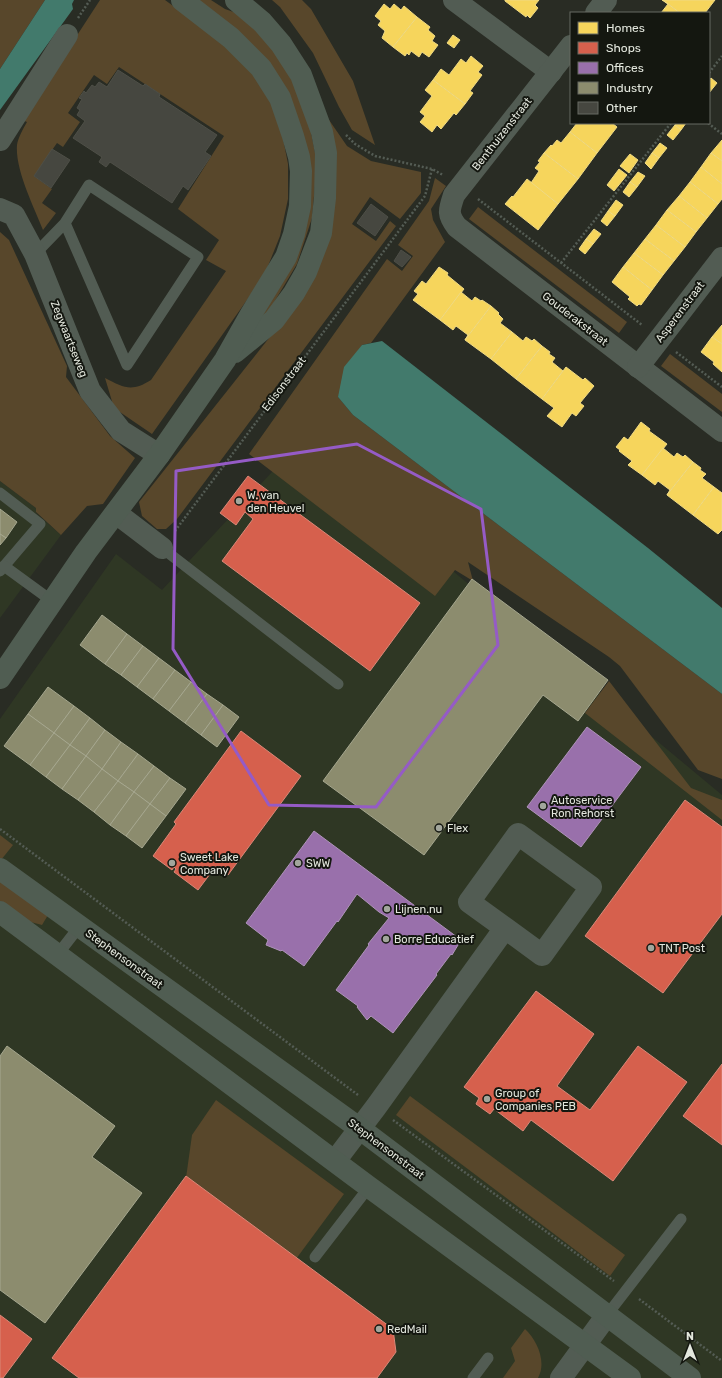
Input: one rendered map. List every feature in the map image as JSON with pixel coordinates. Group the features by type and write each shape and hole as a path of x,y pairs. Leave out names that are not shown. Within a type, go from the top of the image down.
{"street":[{"path":"0,678 86,552 159,455 225,360 286,257 294,234 300,206 301,171 294,136 280,98 261,68 231,38 182,0"},
{"path":"225,360 274,320 294,293 306,272 321,233 325,198 326,153 322,132 302,75 281,44 262,22 236,0"},
{"path":"454,0 551,72"},
{"path":"597,12 606,0"},
{"path":"0,140 67,35"},
{"name":"Benthuizenstraat","path":"457,190 570,47"},
{"name":"Gouderakstraat","path":"457,190 449,209 450,218 457,227 722,431"},
{"name":"Zegwaartseweg","path":"0,208 14,215 35,254 90,391 121,431 159,455"},
{"name":"Asperenstraat","path":"638,367 722,258"},
{"path":"116,513 162,548"},
{"path":"518,834 592,887 542,955 505,928 469,902 518,834"},
{"name":"Stephensonstraat","path":"0,869 359,1128 690,1378"},
{"path":"0,912 369,1187 630,1378"},
{"path":"335,1161 376,1107 505,928"},
{"path":"561,1378 607,1315"}],"lane":[{"path":"35,254 65,223 89,185 198,257 127,365 65,223"},
{"path":"0,493 40,524 2,568 52,601"},
{"path":"162,548 338,684"},
{"name":"Stephensonstraat","path":"58,954 79,927"},
{"path":"315,1257 369,1187"},
{"path":"607,1315 681,1219"},
{"path":"473,1378 488,1358"}],"path":[{"path":"710,72 722,56"},
{"path":"561,263 670,124"},
{"path":"709,124 722,134"},
{"path":"346,134 355,144 375,156 432,169 457,190 561,263 722,387"},
{"name":"Edisonstraat","path":"162,548 425,196 432,169"}],"highlighted area":[{"path":"357,444 481,509 498,645 376,807 269,805 173,649 176,471"}],"shaded area":[{"path":"0,0 45,0 0,69"},
{"path":"100,0 165,0 239,54 265,88 280,123 288,164 288,199 280,236 264,276 152,434 114,408 105,378 128,387 138,386 151,380 226,271 206,260 219,240 178,209 224,136 119,67 107,84 94,75 68,113 80,122 63,147 57,143 34,176 52,189 42,203 56,213 43,230 19,166 17,145 27,122 22,120"},
{"path":"193,0 211,0 225,9 245,16 274,47 296,83 309,122 317,163 312,218 297,264 270,309 245,336 290,261 292,107"},
{"path":"272,0 302,0 311,9 353,81 375,145 352,130 339,107 313,53 280,7"},
{"path":"327,117 347,146 371,161 421,172 421,193 400,219 370,197 352,224 376,241 390,221 396,226 177,519 166,529 157,529 142,516 139,502 281,323 310,278"},
{"path":"435,178 446,186 431,209 433,220 445,242 371,343 362,345 338,397 353,415 722,694 722,779 698,770 620,666 609,657 468,562 473,581 455,570 435,596 249,454 387,259 402,271 413,256 398,245 429,201"},
{"path":"478,207 627,322 619,333 469,219"},
{"path":"0,232 9,240 67,366 66,377 110,436 135,458 103,504 87,506 61,535 36,512 36,508 0,481"},
{"path":"670,354 722,394 722,412 661,366"},
{"path":"299,443 722,795 722,1378 0,1378 0,719 116,554 162,590"},
{"path":"0,481 36,508 36,513 61,535 0,618"},
{"path":"609,681 691,788 722,800 722,820 585,713"},
{"path":"0,835 13,845 1,860 0,860"},
{"path":"0,879 48,915 42,925 27,921 0,901"},
{"path":"410,1096 625,1255 610,1276 396,1115"},
{"path":"216,1100 344,1194 296,1259 186,1178 192,1135"},
{"path":"525,1329 537,1345 541,1358 541,1372 538,1378 503,1378 515,1361 511,1348"}],"water":[{"path":"45,0 74,0 72,4 73,9 0,110 0,69"},
{"path":"382,341 648,548 722,608 722,694 353,415 338,397 344,367 362,345"}],"building: Homes":[{"path":"505,0 539,0 535,5 538,8 530,18 527,15 526,17"},
{"path":"662,0 663,0 679,12 662,12 668,4"},
{"path":"663,0 715,0 706,12 679,12"},
{"path":"384,4 390,9 394,4 401,10 404,6 417,17 393,47 382,38 385,31 378,25 381,21 375,16"},
{"path":"417,17 430,27 428,30 435,36 432,41 438,45 429,57 422,52 419,57 411,51 409,55 407,53 405,56 393,47"},
{"path":"453,35 460,40 454,48 447,43"},
{"path":"471,56 483,66 478,72 482,75 470,91 473,93 465,104 433,80 441,69 449,75 461,59 466,63"},
{"path":"711,78 717,83 710,92"},
{"path":"433,80 465,104 456,115 454,113 441,129 437,125 432,132 420,122 425,116 420,112 432,96 425,90"},
{"path":"576,124 613,124 617,127 597,153 570,132"},
{"path":"676,124 685,124 681,130"},
{"path":"675,125 681,130 673,140 667,135"},
{"path":"570,132 597,153 578,179 544,153 557,140 561,143"},
{"path":"722,140 722,161 711,153"},
{"path":"660,143 667,148 659,158 652,153"},
{"path":"544,153 578,179 558,204 531,183 539,171 535,168 540,162 538,161"},
{"path":"652,153 659,158 651,169 645,163"},
{"path":"711,153 722,161 722,184 701,167"},
{"path":"630,154 638,160 629,173 620,166"},
{"path":"701,167 722,184 722,199 718,204 690,182"},
{"path":"619,169 627,175 614,191 607,185"},
{"path":"638,172 645,176 637,187 630,182"},
{"path":"527,179 558,204 538,230 505,204 512,196 513,197"},
{"path":"630,182 637,187 629,197 623,192"},
{"path":"690,182 718,204 707,218 679,196"},
{"path":"679,196 707,218 696,232 667,210"},
{"path":"616,200 623,205 615,216 608,211"},
{"path":"667,210 696,232 685,247 656,225"},
{"path":"608,211 615,216 607,226 601,221"},
{"path":"656,225 685,247 674,261 645,239"},
{"path":"594,229 601,234 593,244 586,239"},
{"path":"586,239 593,244 585,254 579,249"},
{"path":"645,239 674,261 663,275 634,253"},
{"path":"634,253 663,275 652,290 623,267"},
{"path":"439,267 448,273 447,275 464,289 440,320 413,300 418,294 414,291 422,281 426,284"},
{"path":"623,267 652,290 641,305 639,304 637,306 628,299 630,297 612,282"},
{"path":"461,292 472,301 475,297 491,306 465,340 468,335 456,326 453,330 440,320"},
{"path":"491,306 503,319 500,323 512,332 491,359 465,340"},
{"path":"722,325 722,344 712,337"},
{"path":"512,332 523,341 526,337 532,341 534,339 542,346 516,379 491,359"},
{"path":"712,337 722,344 722,372 713,364 714,362 701,352"},
{"path":"542,346 555,358 552,362 563,371 542,399 516,379"},
{"path":"566,367 583,380 585,378 594,386 580,403 584,406 576,416 572,413 562,427 547,416 554,408 542,399"},
{"path":"641,422 650,429 649,431 667,444 642,475 628,465 632,461 616,447 624,437 628,440"},
{"path":"663,448 674,457 677,453 683,457 685,455 693,462 667,495 670,490 658,481 655,485 642,475"},
{"path":"693,462 706,474 702,478 714,487 693,515 667,495"},
{"path":"714,487 722,493 722,530 718,534 693,515"}],"building: Shops":[{"path":"248,476 420,603 370,671 222,561 253,519 245,512 236,525 220,513"},
{"path":"241,731 301,776 228,875 216,866 198,890 174,872 176,869 174,867 172,870 153,856 176,824 174,822"},
{"path":"685,800 722,827 722,914 663,993 585,936"},
{"path":"536,991 594,1034 557,1086 590,1110 638,1046 687,1082 613,1181 531,1120 523,1131 494,1109 490,1114 476,1104 479,1098 464,1087"},
{"path":"722,1064 722,1145 683,1116"},
{"path":"186,1176 393,1329 396,1352 377,1378 79,1378 52,1358"},
{"path":"0,1315 32,1339 3,1378 0,1378"}],"building: Offices":[{"path":"587,727 641,767 581,847 527,807"},
{"path":"314,831 461,940 452,955 451,954 393,1033 371,1016 367,1020 357,1007 358,1006 336,990 369,945 368,944 389,918 357,894 338,922 337,921 304,966 282,950 281,951 266,945 268,940 246,923"}],"building: Industry":[{"path":"0,509 17,522 6,538 0,534"},
{"path":"0,534 6,538 0,545"},
{"path":"472,579 608,680 578,721 543,695 424,855 323,781"},
{"path":"102,615 127,634 105,664 80,645"},
{"path":"127,634 143,646 121,675 105,664"},
{"path":"143,646 159,658 137,687 121,675"},
{"path":"159,658 175,670 153,699 137,687"},
{"path":"175,670 191,682 169,711 153,699"},
{"path":"191,682 207,694 185,723 169,711"},
{"path":"48,687 74,706 54,733 28,714"},
{"path":"207,694 223,705 201,735 185,723"},
{"path":"223,705 239,717 217,747 201,735"},
{"path":"74,706 90,718 70,745 54,733"},
{"path":"28,714 54,733 30,765 4,746"},
{"path":"90,718 105,730 86,756 70,745"},
{"path":"105,730 121,742 102,769 86,756"},
{"path":"54,733 70,745 46,777 30,765"},
{"path":"121,742 138,754 118,781 102,769"},
{"path":"70,745 86,756 62,789 46,777"},
{"path":"138,754 154,766 134,792 118,781"},
{"path":"86,756 102,769 78,800 62,789"},
{"path":"154,766 170,778 150,804 134,792"},
{"path":"102,769 118,781 94,812 78,800"},
{"path":"170,778 186,789 166,816 150,804"},
{"path":"118,781 134,792 110,825 94,812"},
{"path":"134,792 150,804 126,836 110,825"},
{"path":"150,804 166,816 142,848 126,836"},
{"path":"7,1046 115,1126 92,1157 142,1193 45,1323 0,1290 0,1056"}],"building: Other":[{"path":"118,70 143,86 145,84 160,94 159,97 217,135 205,152 211,156 188,190 183,186 172,203 110,162 106,167 99,162 102,157 73,138 85,121 77,115 80,110 77,108 82,99 79,98 84,91 86,93 92,85 95,87 99,82 107,87"},
{"path":"52,149 70,160 51,188 34,176"},
{"path":"371,204 388,217 375,236 357,223"},
{"path":"401,250 411,257 402,267 394,261"}],"place":[{"name":"W. van den Heuvel","path":"239,501"},
{"name":"Autoservice Ron Rehorst","path":"543,806"},
{"name":"Flex","path":"439,828"},
{"name":"Sweet Lake Company","path":"172,863"},
{"name":"SWW","path":"298,863"},
{"name":"Lijnen.nu","path":"387,909"},
{"name":"Borre Educatief","path":"386,939"},
{"name":"TNT Post","path":"651,948"},
{"name":"Group of Companies PEB","path":"487,1099"},
{"name":"RedMail","path":"379,1329"}]}
